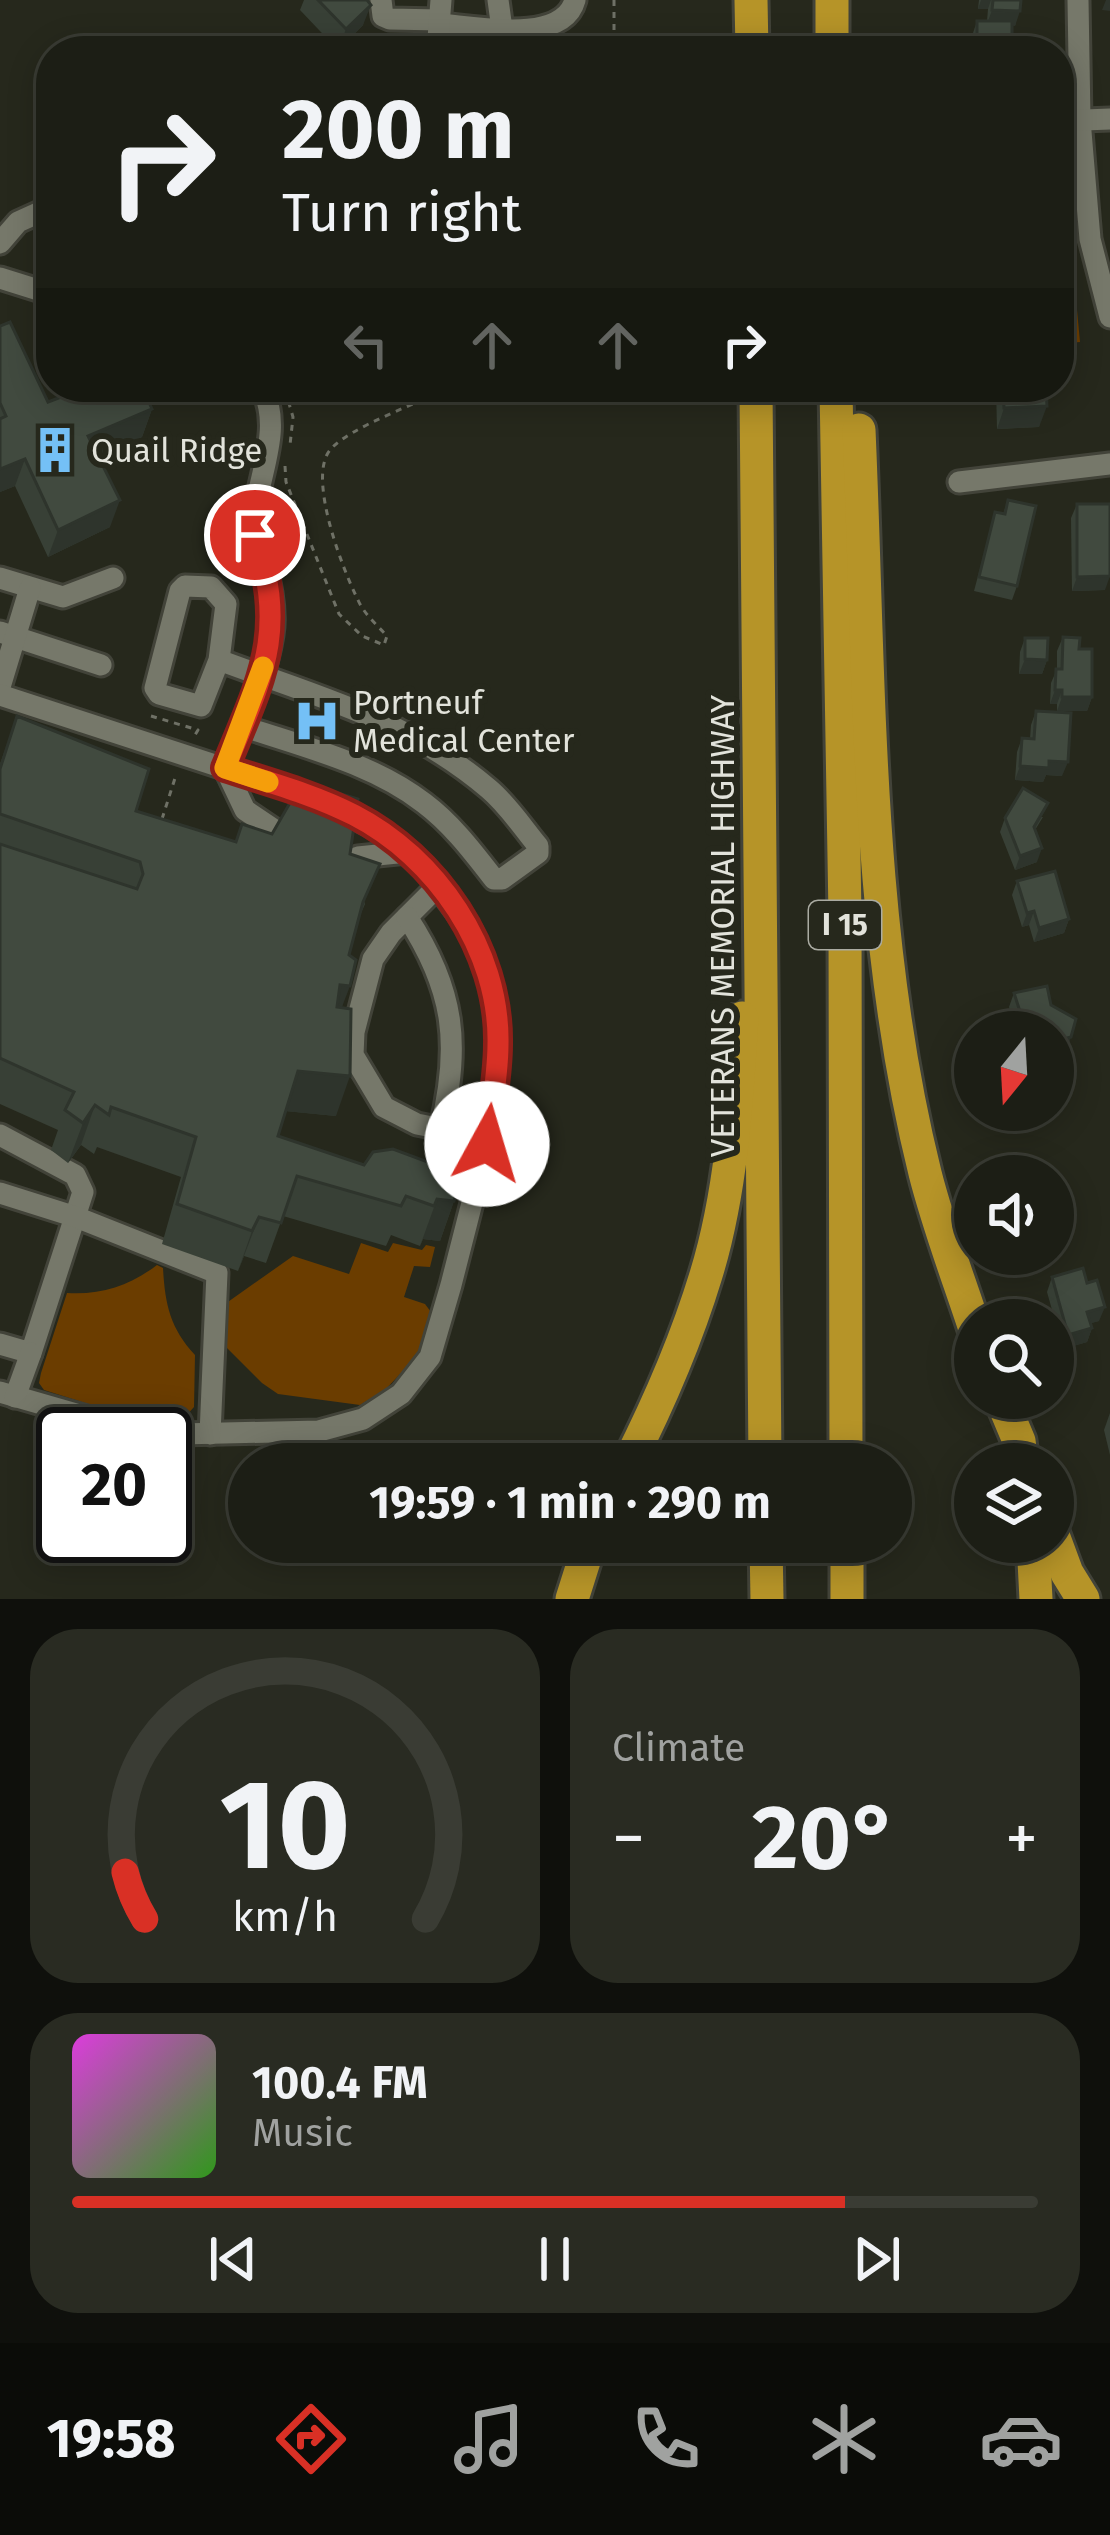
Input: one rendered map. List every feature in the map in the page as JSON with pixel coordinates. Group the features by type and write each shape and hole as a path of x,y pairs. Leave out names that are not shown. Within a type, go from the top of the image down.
{"highway":[{"path":"752,0 752,36"},
{"path":"832,0 832,36"},
{"name":"VETERANS MEMORIAL HIGHWAY","path":"756,402 764,1443"},
{"name":"I 15","path":"836,402 845,938 846,1443"},
{"path":"858,402 881,897 903,1064 926,1174 966,1299"},
{"path":"638,1443 668,1384 707,1271 727,1175 762,844"},
{"path":"572,1599 583,1563"},
{"path":"766,1563 767,1599"},
{"path":"847,1563 847,1599"},
{"path":"1034,1563 1036,1599"},
{"path":"1063,1563 1083,1599"}],"street":[{"path":"382,0 383,16 390,19 441,15 502,29 542,29 561,22 575,0"},
{"path":"498,0 502,29"},
{"path":"1074,60 1078,0"},
{"path":"1074,120 1110,119"},
{"path":"1074,144 1090,239 1110,317"},
{"path":"0,243 18,222 36,214"},
{"path":"0,278 36,289"},
{"path":"270,402 272,433 255,535 265,566 272,634 225,768 245,811 279,833"},
{"path":"959,482 1110,464"},
{"path":"0,578 63,597 113,578"},
{"path":"184,586 212,586 226,604 219,660 201,706 159,694 154,688 184,586"},
{"path":"0,1135 75,1175 83,1192 31,1353 8,1395 118,1426 210,1434 320,1431 363,1419 401,1394 430,1357 462,1203 487,1144 499,1042 493,990 471,931 439,885 407,852 350,813 0,691 9,635 30,588"},
{"path":"9,635 101,665"},
{"path":"219,660 415,735 492,791 538,846 538,853 494,880 455,830 387,778 242,725"},
{"path":"358,856 407,852"},
{"path":"439,885 373,959 358,1010 353,1055 384,1107 417,1124 467,1134 487,1144"},
{"path":"407,917 430,951 454,1035 440,1131"},
{"path":"0,1192 217,1273 210,1434"},
{"path":"0,1344 31,1353"}],"path":[{"path":"614,0 614,36"},
{"path":"288,402 293,417 286,482 339,614 362,636 384,644 387,636 358,600 325,507 321,470 332,447 420,402"},
{"path":"152,716 198,730 190,748"},
{"path":"159,828 176,775"}],"shaded area":[{"path":"1074,278 1080,342 1074,343"},
{"path":"361,1243 388,1252 393,1243 422,1250 426,1245 435,1247 430,1267 414,1266 404,1297 425,1304 434,1316 421,1350 386,1389 360,1405 278,1394 222,1343 225,1304 293,1256 349,1274"},
{"path":"157,1265 163,1268 174,1325 195,1355 194,1407 98,1407 44,1390 39,1383 41,1373 67,1293 115,1288"}],"building":[{"path":"318,0 367,0 371,5 346,29"},
{"path":"993,0 1021,0 1020,11 992,10"},
{"path":"977,21 1012,21 1012,36 977,36"},
{"name":"Quail Ridge","path":"10,322 36,377 36,402 149,402 152,409 88,436 120,500 58,530 25,459 0,469 0,419 6,416 0,403 0,326"},
{"path":"1004,402 1047,402 1047,406 1004,408"},
{"path":"1008,500 1036,506 1017,586 979,577 995,512 1005,514"},
{"path":"1077,504 1110,504 1110,576 1077,577"},
{"path":"1063,637 1080,638 1079,649 1092,649 1092,697 1062,697 1062,690 1055,690 1056,669 1062,669"},
{"path":"1025,638 1048,638 1047,660 1025,659"},
{"path":"1036,711 1071,713 1068,762 1049,761 1049,768 1020,766 1022,738 1034,739"},
{"name":"Portneuf Medical Center","path":"17,716 149,769 136,811 236,842 242,824 272,834 302,782 358,799 350,854 380,864 363,902 349,955 356,960 350,986 340,985 337,1007 351,1009 350,1076 298,1071 278,1136 364,1165 373,1152 393,1149 444,1168 443,1174 460,1180 454,1201 437,1199 434,1206 406,1196 401,1206 297,1176 281,1223 259,1217 252,1231 177,1204 196,1137 111,1107 109,1115 95,1105 83,1123 65,1110 74,1092 0,1058 0,844 137,889 143,874 140,862 0,814 0,769"},
{"path":"1023,788 1048,803 1034,827 1042,848 1020,856 1005,818"},
{"path":"1055,871 1069,919 1039,928 1034,911 1027,913 1017,881"},
{"path":"1047,986 1051,1005 1062,1011 1020,1011 1014,993"},
{"path":"1083,1268 1087,1283 1097,1280 1105,1307 1087,1312 1092,1328 1074,1333 1074,1299 1058,1299 1052,1277 1074,1275"}],"slow traffic":[{"path":"263,667 225,768 268,782"}],"place":[{"name":"Quail Ridge","path":"55,450"},
{"name":"Portneuf Medical Center","path":"317,721"}],"route":[{"path":"255,535 265,566 272,634 225,768 355,816 383,832 439,885 471,931 493,990 499,1042 487,1144"}]}
